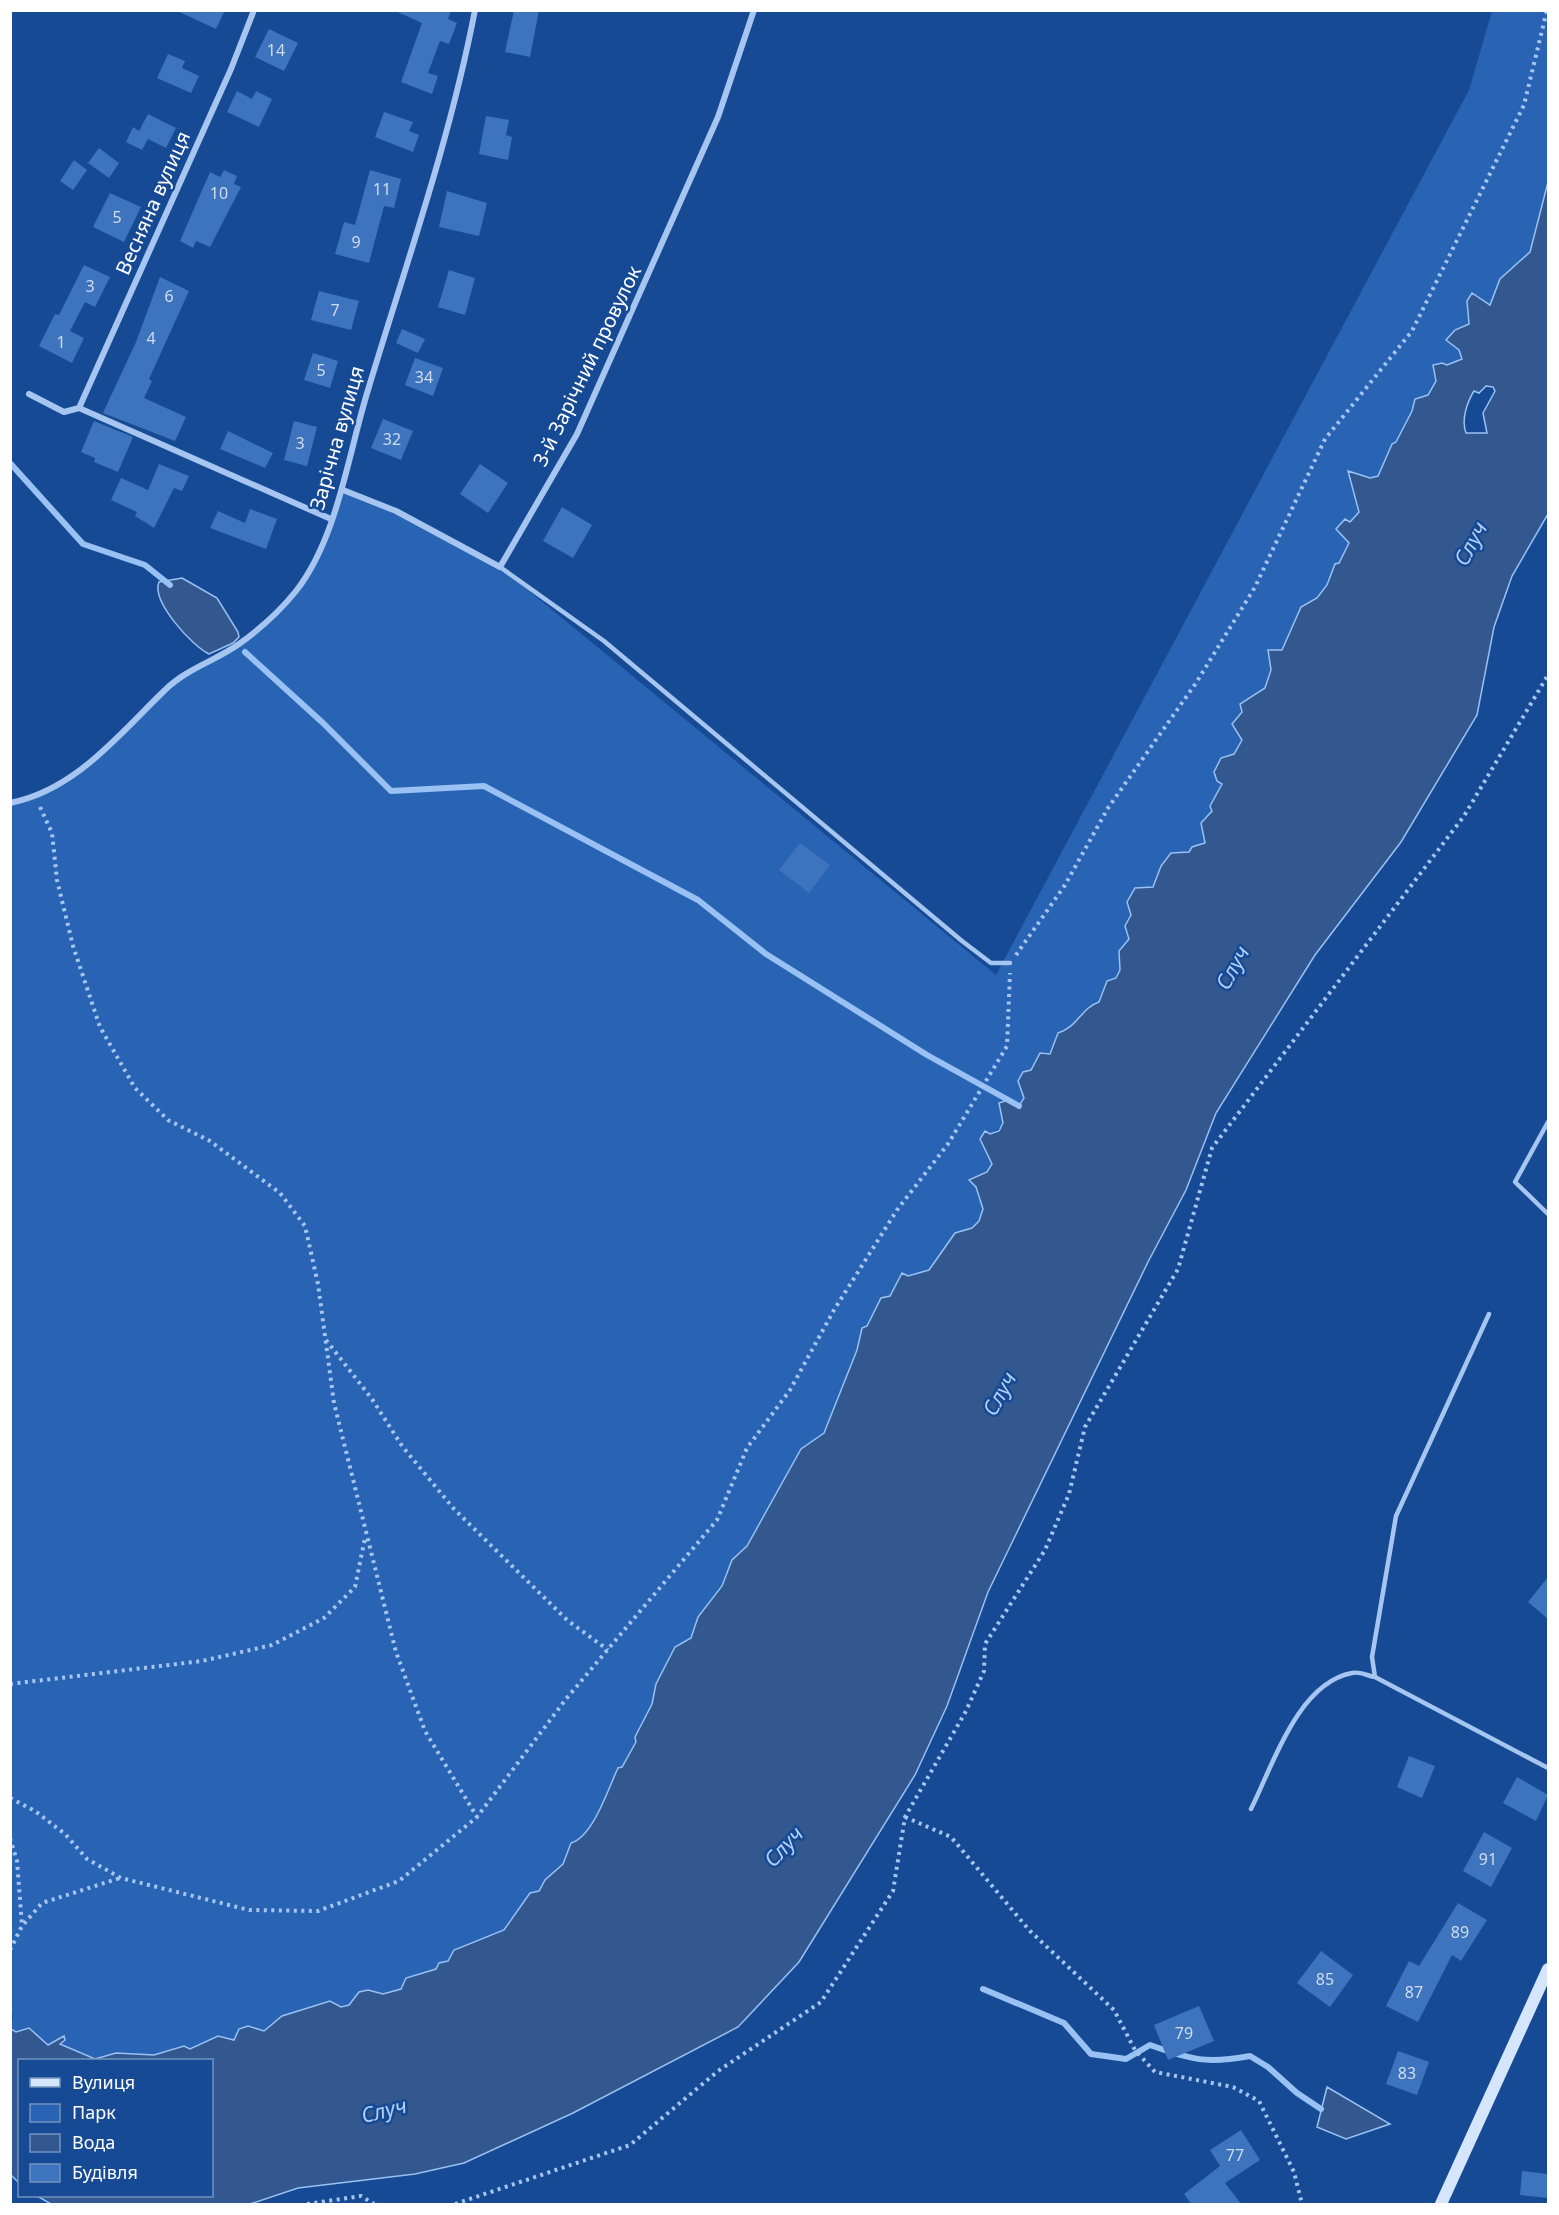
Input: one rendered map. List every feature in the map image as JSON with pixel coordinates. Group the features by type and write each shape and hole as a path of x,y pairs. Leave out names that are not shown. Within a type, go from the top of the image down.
{"main road":[{"path":"1441,2205 1548,1969"}],"street":[{"name":"Весняна вулиця","path":"79,408 231,69 254,10"},
{"name":"Зарічна вулиця","path":"10,802 36,798 81,772 176,678 239,644 274,615 297,589 314,561 344,490 351,446 451,120 475,10"},
{"name":"3-й Зарічний провулок","path":"500,567 582,423 718,117 754,10"},
{"path":"29,394 64,412 79,408 331,519"},
{"path":"344,490 396,512 500,567"}],"lane":[{"path":"500,567 604,641 962,941 991,963 1010,963"},
{"path":"1548,1122 1515,1182 1548,1214"},
{"path":"1375,1677 1372,1657 1396,1516 1490,1314"},
{"path":"1251,1809 1297,1714 1322,1685 1354,1672 1375,1677 1548,1768"}],"path":[{"path":"10,1798 35,1811 65,1834 87,1859 121,1878 249,1910 318,1911 399,1881 477,1817 566,1699 717,1520 747,1448 790,1390 834,1310 897,1210 948,1144 974,1104 1007,1046 1010,963 1065,885 1108,808 1196,683 1255,587 1325,439 1412,332 1524,105 1547,10"},
{"path":"455,2205 630,2145 718,2071 821,2002 893,1891 905,1817 966,1711 984,1671 985,1644 1046,1550 1069,1494 1085,1427 1178,1269 1212,1149 1464,816 1548,675"},
{"path":"36,798 52,833 60,891 73,946 100,1027 135,1088 168,1120 210,1141 272,1186 305,1226 318,1284 334,1403 396,1652 411,1699 425,1731 477,1817"},
{"path":"325,1339 372,1399 402,1446 454,1509 567,1620 608,1650"},
{"path":"10,1684 202,1661 272,1645 324,1618 355,1587 366,1534"},
{"path":"905,1817 951,1837 1030,1931 1114,2010 1135,2050 1155,2072 1233,2087 1259,2101 1294,2172 1302,2205"},
{"path":"10,1838 17,1861 22,1926"},
{"path":"10,1950 22,1926 42,1903 121,1878"},
{"path":"307,2205 361,2196 374,2205"}],"green space":[{"path":"1492,11 1548,11 1548,182 1530,252 1500,279 1490,306 1471,293 1467,301 1469,324 1455,330 1462,359 1447,366 1433,365 1436,381 1428,395 1415,399 1412,411 1396,442 1391,444 1378,476 1370,478 1349,471 1359,512 1350,522 1350,543 1339,563 1335,564 1327,585 1317,598 1301,607 1265,688 1240,704 1242,740 1234,754 1221,758 1222,784 1210,806 1212,810 1201,823 1205,843 1192,847 1189,852 1161,866 1153,887 1127,902 1131,915 1125,926 1129,939 1119,951 1120,970 1116,978 1107,981 1099,1002 1091,1005 1050,1055 1040,1053 1031,1070 1018,1081 1024,1098 1021,1103 1004,1124 990,1134 992,1164 976,1187 983,1209 979,1221 972,1228 955,1234 929,1270 908,1276 902,1273 890,1296 881,1298 867,1326 862,1328 857,1350 824,1433 801,1450 747,1546 732,1560 722,1586 698,1617 691,1638 675,1648 656,1684 652,1704 635,1737 636,1742 622,1767 618,1768 593,1822 579,1839 571,1843 563,1864 545,1880 539,1891 530,1893 504,1930 454,1949 448,1961 439,1963 436,1969 407,1978 401,1989 384,1994 364,1992 349,2005 283,2016 264,2031 248,2026 234,2040 190,2049 184,2046 154,2055 116,2053 95,2059 60,2044 48,2045 29,2028 16,2032 11,2029 13,2016 10,2006 11,803 37,796 80,770 175,680 230,649 270,619 285,604 311,565 343,490 396,511 500,567 996,975 1469,90"}],"water":[{"name":"Случ","path":"1548,182 1548,514 1512,576 1494,627 1477,715 1401,842 1315,955 1216,1113 1186,1190 1148,1262 988,1592 947,1706 915,1775 799,1962 738,2027 573,2113 464,2163 415,2174 298,2188 250,2204 51,2204 39,2197 213,2197 213,2059 95,2059 116,2053 154,2055 184,2046 190,2049 218,2036 234,2040 239,2029 248,2026 264,2031 282,2016 330,2001 341,2007 349,2005 359,1992 368,1990 383,1994 401,1989 406,1978 436,1969 439,1963 448,1961 454,1950 504,1930 530,1893 539,1891 545,1880 563,1864 571,1843 579,1839 593,1822 618,1768 622,1767 636,1742 635,1737 652,1704 656,1684 675,1647 691,1638 698,1617 722,1586 732,1560 747,1546 801,1449 824,1433 857,1350 862,1328 867,1326 881,1298 890,1296 902,1273 908,1276 929,1270 955,1233 972,1228 979,1221 983,1209 976,1187 969,1180 987,1172 992,1164 980,1139 985,1131 990,1134 999,1131 1003,1123 999,1103 1008,1100 1019,1106 1024,1098 1018,1081 1023,1072 1031,1070 1040,1053 1050,1054 1058,1033 1065,1030 1099,1002 1107,981 1116,978 1120,970 1119,951 1129,939 1125,926 1131,915 1127,902 1135,888 1153,887 1161,866 1171,853 1189,852 1192,847 1205,843 1201,823 1212,811 1210,806 1222,784 1217,781 1214,772 1221,758 1234,754 1242,740 1232,724 1242,712 1240,704 1265,688 1271,670 1268,650 1282,650 1301,607 1317,598 1327,585 1335,564 1339,563 1349,543 1336,529 1345,519 1350,522 1359,512 1348,471 1370,478 1378,476 1392,444 1396,442 1412,411 1415,399 1428,395 1436,381 1433,365 1442,363 1447,365 1462,359 1459,350 1446,340 1455,330 1469,324 1467,301 1472,293 1490,305 1500,279 1530,252","holes":["1486,386 1493,387 1495,391 1483,413 1487,433 1466,433 1464,422 1466,411 1474,391 1479,393"]},
{"path":"182,578 217,598 238,632 239,637 233,643 209,654 193,642 175,622 161,600 158,590 159,582"},
{"path":"29,2028 48,2045 64,2036 65,2040 60,2044 95,2059 18,2059 18,2182 11,2175 11,2029 16,2032"},
{"path":"1327,2087 1390,2124 1346,2139 1317,2127"}],"building":[{"path":"175,10 225,10 216,29"},
{"path":"393,10 451,10 448,19 457,23 449,44 440,41 428,73 438,76 432,94 401,82 422,23"},
{"path":"514,10 539,10 530,57 505,52"},
{"path":"269,29 298,43 284,71 255,57"},
{"path":"168,54 185,61 182,68 199,76 191,93 157,78"},
{"path":"237,91 252,99 256,91 272,99 259,127 227,112"},
{"path":"384,112 413,122 409,131 419,135 413,152 375,137"},
{"path":"148,114 176,128 166,148 148,139 142,150 126,142 133,127 139,131"},
{"path":"486,116 509,120 506,135 512,137 508,160 479,154"},
{"path":"99,148 119,163 109,178 88,163"},
{"path":"74,160 87,170 73,190 60,181"},
{"path":"224,170 237,176 234,184 241,187 210,247 196,241 193,248 180,241 210,172 220,177"},
{"path":"370,170 401,179 394,208 384,206 369,263 335,254 344,222 355,225"},
{"path":"447,191 487,203 479,236 439,227"},
{"path":"110,193 141,207 124,242 93,227"},
{"path":"84,265 110,277 95,307 85,302 70,331 84,338 72,363 39,346 55,314 59,315"},
{"path":"449,270 475,278 465,315 438,307"},
{"path":"160,277 189,291 149,379 152,381 144,398 186,417 175,441 103,413 136,342"},
{"path":"319,291 359,301 351,330 311,320"},
{"path":"402,329 425,339 418,353 396,343"},
{"path":"313,353 338,361 330,388 304,380"},
{"path":"415,358 443,368 433,396 405,385"},
{"path":"383,419 413,431 401,460 371,448"},
{"path":"94,421 133,437 118,472 94,462 95,458 81,452"},
{"path":"294,421 317,427 307,466 284,460"},
{"path":"228,431 273,453 265,468 220,449"},
{"path":"159,464 189,476 182,491 174,488 154,528 135,516 137,512 111,500 121,478 148,490"},
{"path":"480,464 508,483 488,513 460,494"},
{"path":"562,507 592,525 573,558 543,541"},
{"path":"250,509 277,519 266,549 210,528 218,511 245,523"},
{"path":"800,843 830,865 809,893 779,870"},
{"path":"1548,1577 1548,1619 1528,1602"},
{"path":"1409,1756 1435,1766 1422,1798 1397,1787"},
{"path":"1517,1777 1548,1795 1536,1821 1503,1803"},
{"path":"1484,1832 1512,1848 1491,1887 1463,1871"},
{"path":"1458,1903 1487,1920 1461,1961 1452,1955 1418,2022 1386,2006 1409,1961 1419,1966"},
{"path":"1321,1951 1353,1975 1330,2007 1297,1983"},
{"path":"1199,2006 1214,2041 1168,2060 1154,2025"},
{"path":"1398,2051 1429,2062 1417,2095 1386,2084"},
{"path":"1241,2130 1260,2160 1225,2183 1242,2205 1192,2205 1184,2194 1220,2166 1210,2150"},
{"path":"1522,2171 1548,2174 1548,2198 1520,2195"}],"waterway":[{"path":"10,463 83,544 145,565 170,585"},
{"path":"245,652 323,723 391,791 484,786 698,900 766,954 927,1055 1019,1106"},
{"path":"983,1989 1064,2023 1091,2054 1126,2059 1150,2045 1199,2059 1222,2060 1250,2056 1268,2067 1297,2093 1321,2109"}]}
